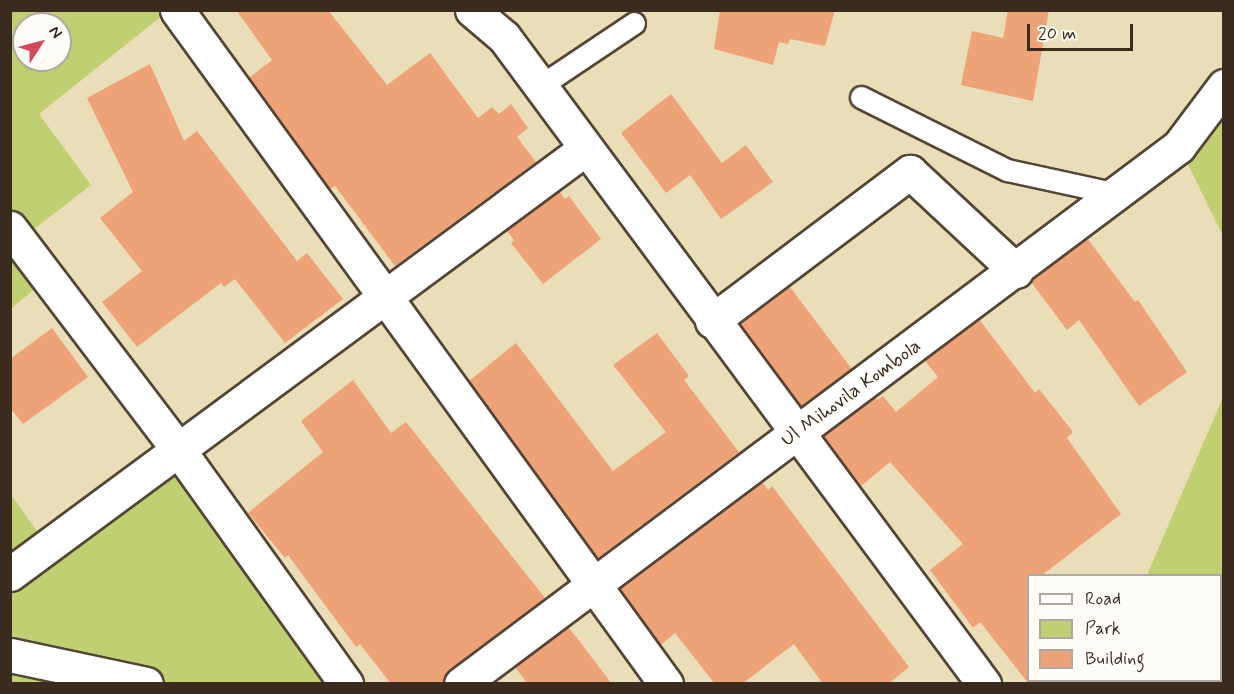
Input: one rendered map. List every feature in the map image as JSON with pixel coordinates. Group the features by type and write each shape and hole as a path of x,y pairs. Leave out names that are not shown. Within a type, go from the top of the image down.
{"street":[{"path":"177,10 594,588 666,684"},
{"path":"472,10 504,37 795,434 984,684"},
{"name":"Ul Mihovila Kombola","path":"462,684 594,588 1179,146 1224,86"},
{"path":"10,574 585,149"},
{"path":"712,321 910,172 1016,271"},
{"path":"10,228 178,449 345,684"},
{"path":"10,655 146,684"}],"lane":[{"path":"540,86 634,22"},
{"path":"861,97 1007,170 1117,194"}],"green space":[{"path":"11,11 168,11 39,114 91,185 20,240 46,279 11,309"},
{"path":"1223,86 1223,236 1179,146"},
{"path":"1223,397 1223,683 1127,683 1222,682 1222,574 1147,574"},
{"path":"178,449 346,683 11,683 10,493 48,547"}],"building":[{"path":"236,10 328,10 387,85 430,53 478,118 492,107 499,114 511,104 528,128 517,137 536,162 395,266 335,186 330,189 249,78 272,60"},
{"path":"720,10 835,10 825,46 790,39 788,44 779,42 773,65 714,49"},
{"path":"1008,10 1049,10 1033,101 961,85 972,31 1003,38"},
{"path":"150,64 184,141 197,131 297,261 307,253 343,299 285,343 235,279 224,287 221,283 137,347 102,302 142,271 100,218 133,192 87,98"},
{"path":"671,94 722,163 746,145 773,182 721,219 690,175 666,193 621,133"},
{"path":"559,191 565,199 569,196 601,239 543,284 511,243 514,240 506,230"},
{"path":"1087,238 1135,302 1138,300 1187,372 1139,406 1079,320 1067,330 1031,282"},
{"path":"790,287 851,368 801,406 740,325"},
{"path":"979,319 1035,393 1039,389 1073,432 1067,438 1121,514 1044,574 1027,574 1027,681 980,622 973,628 930,570 963,544 890,462 861,486 823,436 875,397 877,400 883,396 896,412 938,377 925,361"},
{"path":"52,328 88,377 23,424 10,408 10,359"},
{"path":"657,333 689,376 684,380 739,452 598,558 469,381 516,343 613,471 666,432 613,365"},
{"path":"353,380 391,433 406,422 545,598 450,669 443,684 391,684 360,644 356,647 288,555 285,558 248,513 323,452 301,421"},
{"path":"762,482 768,490 772,486 909,667 888,684 823,684 794,644 742,684 715,684 675,633 661,645 620,588"},
{"path":"568,627 612,684 528,684 515,667"}]}
